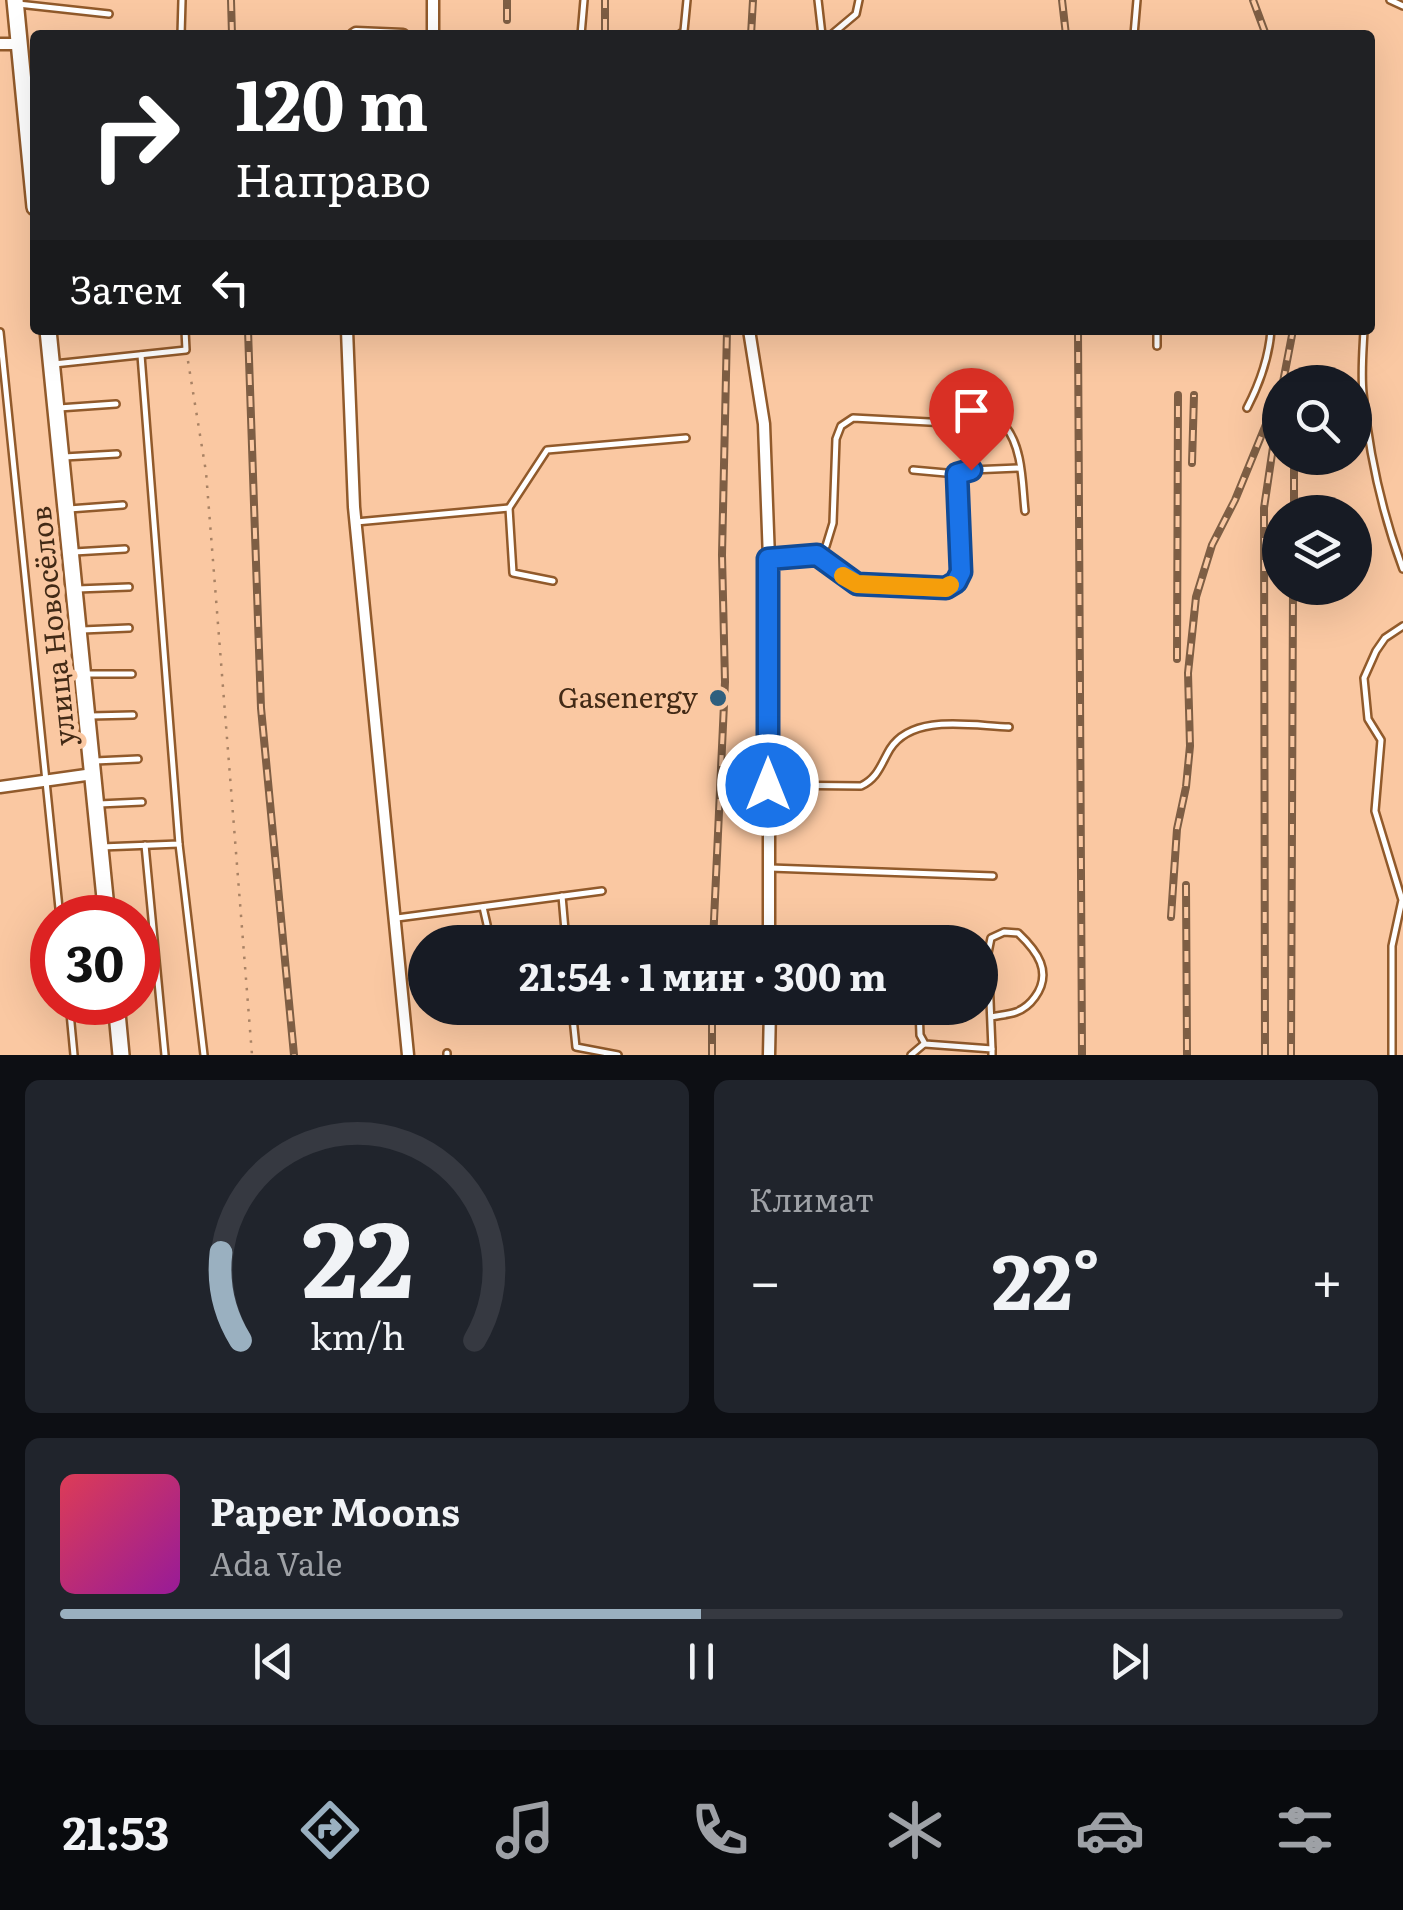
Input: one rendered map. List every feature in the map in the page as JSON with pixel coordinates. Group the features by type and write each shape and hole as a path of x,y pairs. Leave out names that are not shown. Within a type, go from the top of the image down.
{"street":[{"path":"433,0 433,30"},
{"path":"15,2 29,100"},
{"path":"0,44 25,51"},
{"name":"улица Новосёлов","path":"49,335 105,895"},
{"path":"347,335 356,522 408,1055"},
{"path":"750,335 764,424 769,925"},
{"path":"0,787 47,782 92,767"},
{"path":"118,1025 121,1055"},
{"path":"769,1055 770,1025"}],"lane":[{"path":"181,30 182,0"},
{"path":"581,30 584,0"},
{"path":"684,30 687,0"},
{"path":"818,0 821,30"},
{"path":"837,30 856,14 860,0"},
{"path":"1134,30 1137,0"},
{"path":"1390,0 1403,6"},
{"path":"15,2 109,14"},
{"path":"0,332 58,895"},
{"path":"52,364 186,350 185,335"},
{"path":"1157,335 1157,346"},
{"path":"1248,408 1270,348 1271,335"},
{"path":"1364,335 1363,391 1378,484 1403,569"},
{"path":"141,355 178,844 204,1055"},
{"path":"56,408 116,404"},
{"path":"768,559 817,555 826,546 832,523 836,439 841,426 853,418 1005,426 1020,468 1025,511"},
{"path":"553,581 513,573 509,508 547,450 686,438"},
{"path":"61,457 117,454"},
{"path":"914,470 957,474 1020,468"},
{"path":"817,555 857,584 946,588 956,582 961,572 957,474"},
{"path":"66,510 123,506"},
{"path":"356,522 509,508"},
{"path":"71,552 125,550"},
{"path":"74,590 129,587"},
{"path":"1392,1055 1392,946 1402,900 1375,810 1381,740 1368,718 1364,678 1376,651 1393,631 1403,626"},
{"path":"78,630 129,628"},
{"path":"84,674 132,674"},
{"path":"87,716 133,715"},
{"path":"768,785 862,786 880,770 891,746 906,733 925,725 1009,727"},
{"path":"92,767 138,759"},
{"path":"96,804 142,802"},
{"path":"100,847 178,844"},
{"path":"145,846 166,1055"},
{"path":"768,868 993,876"},
{"path":"394,919 602,891"},
{"path":"562,896 565,925"},
{"path":"483,907 487,925"},
{"path":"1004,932 1018,933 1033,948 1044,970 1042,986 1031,1003 1017,1012 991,1017 991,938 1004,932"},
{"path":"71,1025 74,1055"},
{"path":"574,1025 576,1047 618,1055"},
{"path":"920,1025 924,1044"},
{"path":"911,1055 924,1044 992,1052 991,1025"}],"path":[{"path":"186,350 206,472 252,1055"}],"railway":[{"path":"231,0 232,30"},
{"path":"507,0 507,20"},
{"path":"605,0 605,30"},
{"path":"751,30 753,0"},
{"path":"1062,0 1065,30"},
{"path":"1253,0 1264,30"},
{"path":"248,335 261,708 294,1055"},
{"path":"714,925 725,682 722,555 727,335"},
{"path":"1078,335 1082,1055"},
{"path":"1286,365 1292,335"},
{"path":"1177,659 1178,395"},
{"path":"1192,463 1194,395"},
{"path":"1171,917 1177,829 1190,746 1188,673 1196,597 1212,545 1262,434"},
{"path":"1265,1055 1264,508 1269,475"},
{"path":"1294,475 1294,495"},
{"path":"1291,1055 1293,605"},
{"path":"1186,885 1187,1055"},
{"path":"712,1025 712,1055"}],"slow traffic":[{"path":"843,576 857,584 946,588 950,585"}],"place":[{"name":"Gasenergy","path":"718,698"}],"route":[{"path":"768,785 768,559 817,555 857,584 946,588 956,582 961,572 957,474 971,470"}]}
